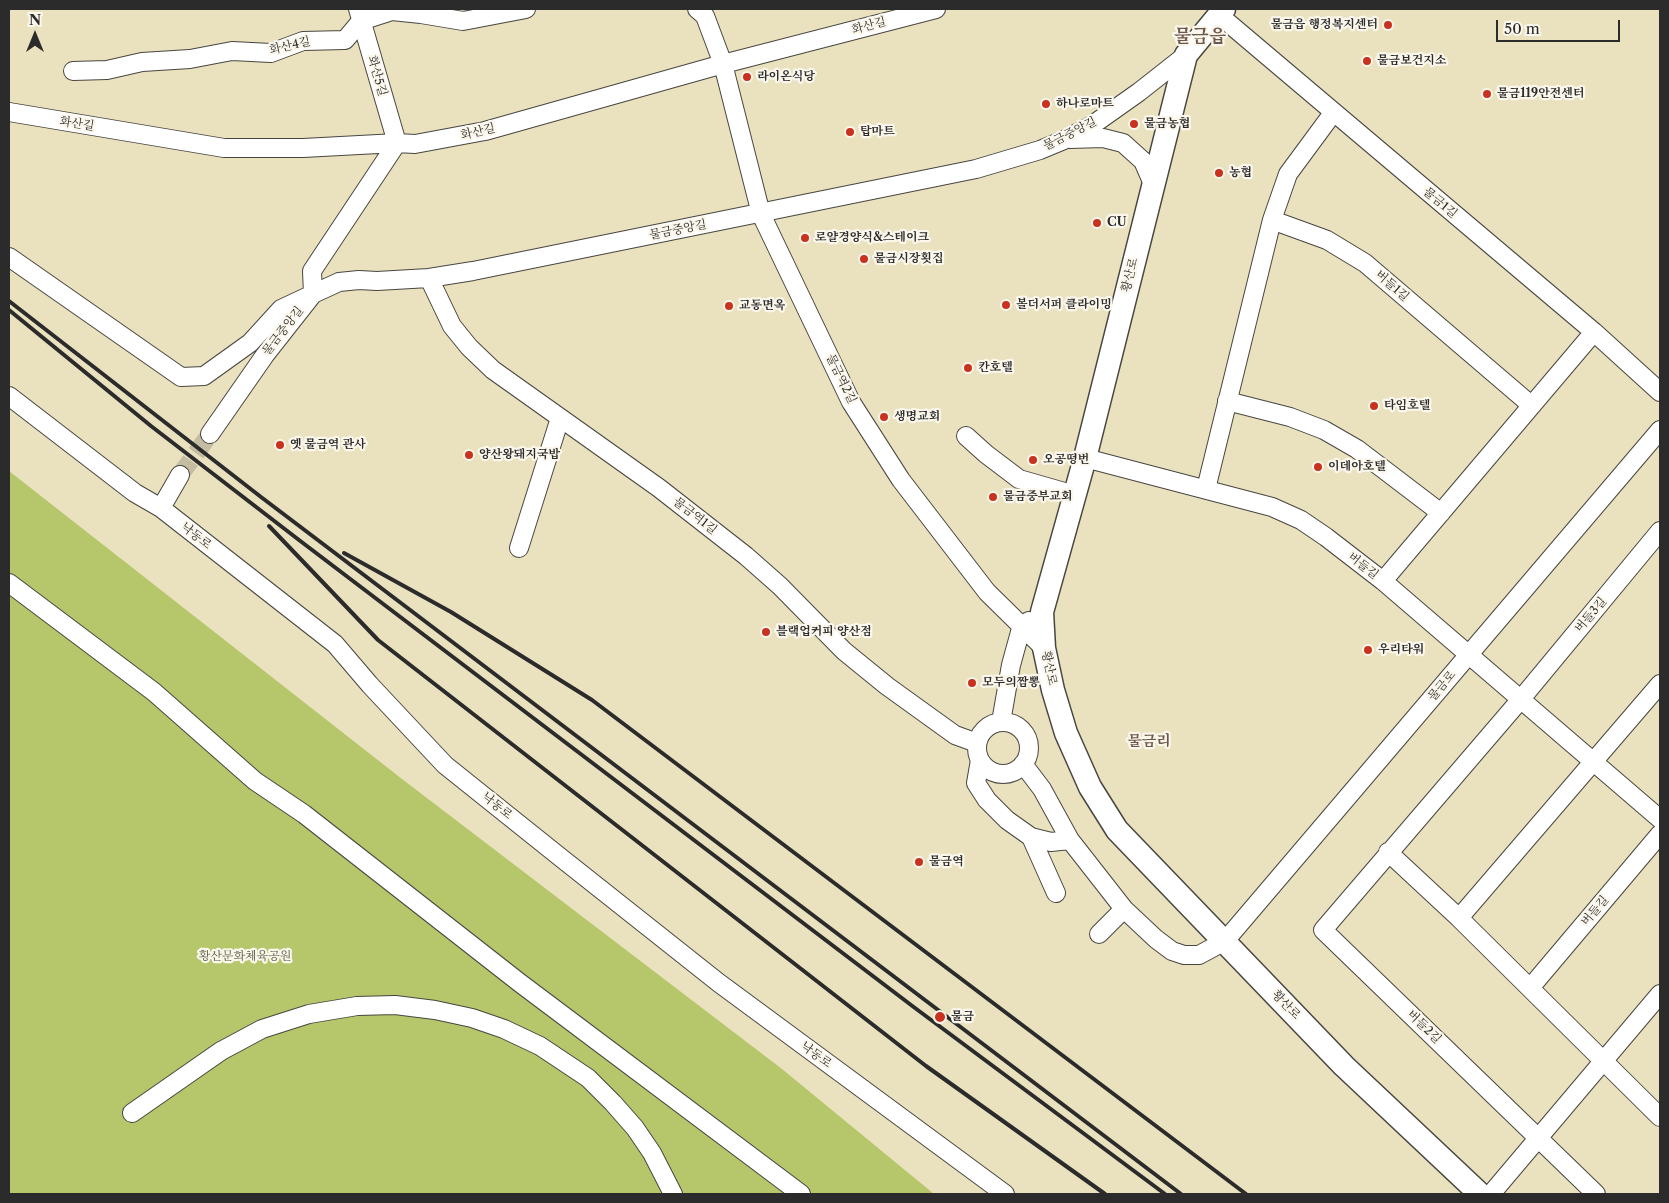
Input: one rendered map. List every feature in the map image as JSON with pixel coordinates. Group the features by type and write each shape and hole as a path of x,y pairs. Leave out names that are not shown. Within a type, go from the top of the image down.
{"main road":[{"name":"황산로","path":"1222,12 1186,54 1085,458 1042,612 1044,648 1053,690 1066,733 1090,787 1117,830 1344,1066 1480,1194"}],"street":[{"path":"360,15 392,11 463,22 526,9"},
{"name":"화산길","path":"9,112 224,148 303,148 397,143 415,144 485,131 724,64 936,9"},
{"name":"물금역2길","path":"701,12 724,64 761,214 851,402 901,480 981,584 1044,648"},
{"name":"물금1길","path":"1222,12 1333,113 1594,332 1660,392"},
{"name":"화산4길","path":"73,71 106,70 142,62 190,59 232,51 271,53 303,41 345,40 360,15"},
{"name":"화산5길","path":"360,15 397,143"},
{"name":"물금중앙길","path":"210,434 265,355 313,294 339,282 429,278 473,271 976,169 1040,150 1091,126 1139,92 1186,54"},
{"path":"1206,489 1272,220 1288,174 1333,113"},
{"path":"1064,140 1103,138 1123,143 1143,161 1153,184"},
{"path":"9,257 181,377 204,376 250,343 281,309 313,294 312,271 397,143"},
{"name":"버들1길","path":"1272,220 1327,240 1365,263 1531,405"},
{"name":"물금역1길","path":"429,278 452,326 469,347 493,370 659,488 746,556 780,586 844,651 887,686 978,752"},
{"path":"1383,581 1594,332"},
{"name":"낙동로","path":"9,396 135,493 161,508 335,644 370,685 445,765 719,983 1005,1194"},
{"path":"1227,401 1290,417 1324,430 1357,449 1441,513"},
{"path":"519,548 560,418"},
{"name":"물금로","path":"1224,941 1660,430"},
{"path":"966,436 1019,479 1075,495"},
{"name":"버들길","path":"1085,458 1272,506 1301,520 1383,581 1660,819"},
{"path":"161,508 180,475"},
{"name":"버들3길","path":"1521,699 1660,531"},
{"path":"9,583 154,692 255,781 304,814 520,983 801,1194"},
{"path":"1001,722 1011,665 1022,625 1042,612"},
{"path":"1459,918 1660,684"},
{"name":"버들2길","path":"1521,699 1323,930 1596,1194"},
{"path":"978,752 985,766 992,771 1000,774 1016,770 1027,757 1028,748 1027,740 1017,726 1001,722 993,724 980,735 978,752 976,783 987,800 1007,820 1031,837 1051,842 1070,840"},
{"path":"1023,764 1042,788 1070,840 1124,909 1156,939 1172,951 1184,955 1199,955 1224,941"},
{"name":"버들길","path":"1530,988 1660,834"},
{"path":"1031,837 1056,893"},
{"path":"1388,852 1459,918 1660,1117"},
{"path":"1099,934 1124,909"},
{"path":"1492,1194 1660,994"},
{"path":"132,1113 221,1051 262,1029 309,1014 357,1006 395,1006 435,1010 472,1018 504,1029 540,1046 588,1078 635,1128 652,1152 673,1194"}],"green space":[{"name":"황산문화체육공원","path":"9,471 402,779 782,1069 934,1194 9,1194"}],"tunnel":[{"path":"180,475 210,434"}],"railway":[{"path":"9,301 261,497 1181,1194"},
{"path":"9,310 151,426 299,540 915,1008 1165,1194"},
{"path":"269,526 378,640 926,1066 1105,1194"},
{"path":"344,553 451,612 592,700 1246,1194"}],"place":[{"name":"물금읍 행정복지센터","path":"1388,25"},
{"name":"물금보건지소","path":"1367,61"},
{"name":"라이온식당","path":"747,77"},
{"name":"물금119안전센터","path":"1487,94"},
{"name":"하나로마트","path":"1046,104"},
{"name":"물금농협","path":"1134,124"},
{"name":"탑마트","path":"850,132"},
{"name":"농협","path":"1219,173"},
{"name":"CU","path":"1097,223"},
{"name":"로얄경양식&스테이크","path":"805,238"},
{"name":"물금시장횟집","path":"864,259"},
{"name":"볼더서퍼 클라이밍","path":"1006,305"},
{"name":"교동면옥","path":"729,306"},
{"name":"칸호텔","path":"968,368"},
{"name":"타임호텔","path":"1374,406"},
{"name":"생명교회","path":"884,417"},
{"name":"옛 물금역 관사","path":"280,445"},
{"name":"양산왕돼지국밥","path":"469,455"},
{"name":"오공떵번","path":"1033,460"},
{"name":"이데아호텔","path":"1318,467"},
{"name":"물금중부교회","path":"993,497"},
{"name":"블랙업커피 양산점","path":"766,632"},
{"name":"우리타워","path":"1368,650"},
{"name":"모두의짬뽕","path":"972,683"},
{"name":"물금역","path":"919,862"},
{"name":"물금","path":"940,1017"}],"district":[{"name":"물금읍","path":"1200,37"},
{"name":"물금리","path":"1149,742"}]}
